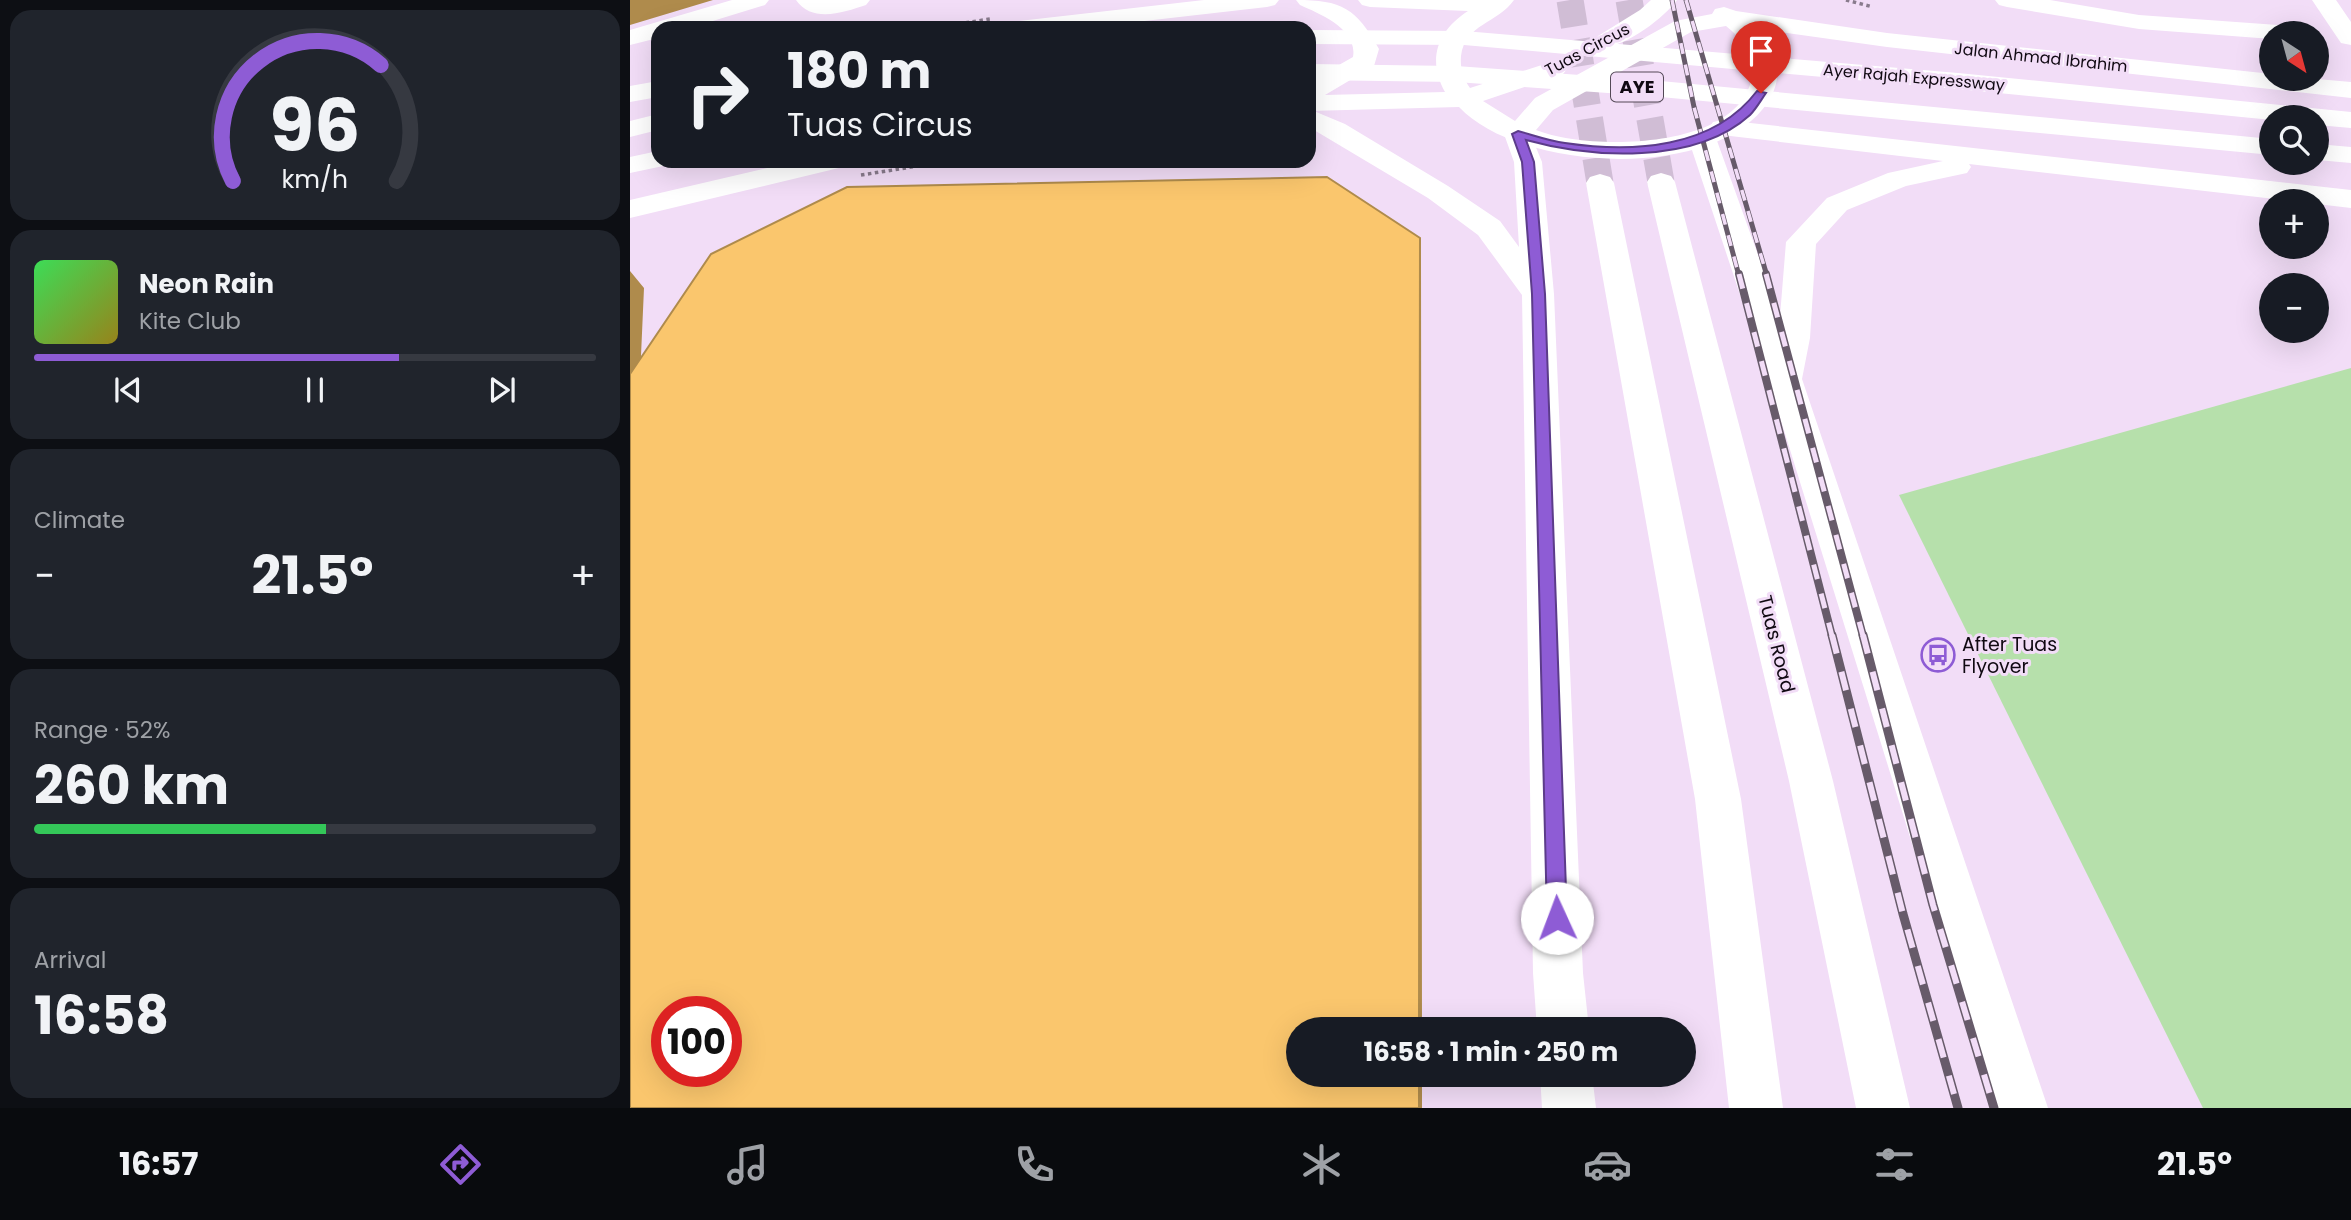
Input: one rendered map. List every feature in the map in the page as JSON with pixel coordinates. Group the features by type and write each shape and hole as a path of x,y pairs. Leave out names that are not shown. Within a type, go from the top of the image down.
{"main road":[{"path":"687,21 757,0"},
{"path":"808,0 813,6 824,8 858,0"},
{"path":"1082,21 1267,0"},
{"path":"1308,0 1341,15 1354,25 1367,49 1365,61 1316,89"},
{"path":"1370,0 1496,3"},
{"name":"Tuas Circus","path":"1463,99 1555,69 1649,15 1665,0"},
{"path":"1496,3 1461,27 1450,44 1447,62 1451,81 1463,99 1491,120 1518,134 1562,146 1610,151 1659,148 1712,133 1746,112 1761,93 1766,73 1763,53 1751,35 1732,18 1697,0"},
{"path":"1777,0 1887,40"},
{"path":"2007,0 2139,22 2259,31"},
{"path":"2324,0 2350,38"},
{"name":"Tuas Circus","path":"1518,134 1544,104 1684,26 1732,18"},
{"name":"Jalan Ahmad Ibrahim","path":"1732,18 1887,40 2351,90"},
{"path":"630,38 651,32"},
{"path":"2329,36 2350,38"},
{"name":"Ayer Rajah Expressway","path":"1316,37 1464,38 1958,81 2351,120"},
{"name":"Ayer Rajah Expressway","path":"1316,72 1470,75 1650,88 2259,146"},
{"path":"630,94 651,90"},
{"path":"1316,103 1463,99"},
{"path":"1316,120 1438,192 1489,228 1538,294"},
{"path":"630,128 651,124"},
{"path":"1712,133 2351,199"},
{"path":"1712,133 1786,382 2021,1108"},
{"path":"1518,134 1528,162 1538,294 1558,973 1562,1017"},
{"path":"2329,153 2351,155"},
{"path":"630,165 651,160"},
{"path":"1786,382 1794,338 1801,242 1837,204 1898,179 1992,160"},
{"path":"630,209 803,168"},
{"name":"Tuas Road","path":"1661,182 1811,781 1882,1108"},
{"path":"1600,183 1718,799 1755,1108"},
{"path":"1567,1087 1569,1108"}],"green space":[{"path":"2351,368 2351,1108 2203,1108 1899,495"}],"building":[{"path":"1327,177 1420,238 1419,1017 1286,1017 1286,1087 1419,1087 1419,1108 630,1108 630,374 711,254 847,187"}],"tunnel":[{"path":"1570,0 1600,183"},
{"path":"1629,0 1661,182"}],"railway":[{"path":"1672,0 1694,107 1739,276"},
{"path":"1686,0 1767,276"},
{"path":"1739,274 1832,636"},
{"path":"1766,274 1863,636"},
{"path":"1832,635 1903,914 1958,1108"},
{"path":"1863,635 1933,905 1994,1108"}],"place":[{"name":"After Tuas Flyover","path":"1938,655"}],"route":[{"path":"1557,918 1538,294 1528,162 1518,134 1562,146 1610,151 1659,148 1702,138 1723,128 1746,112 1761,93"}]}
